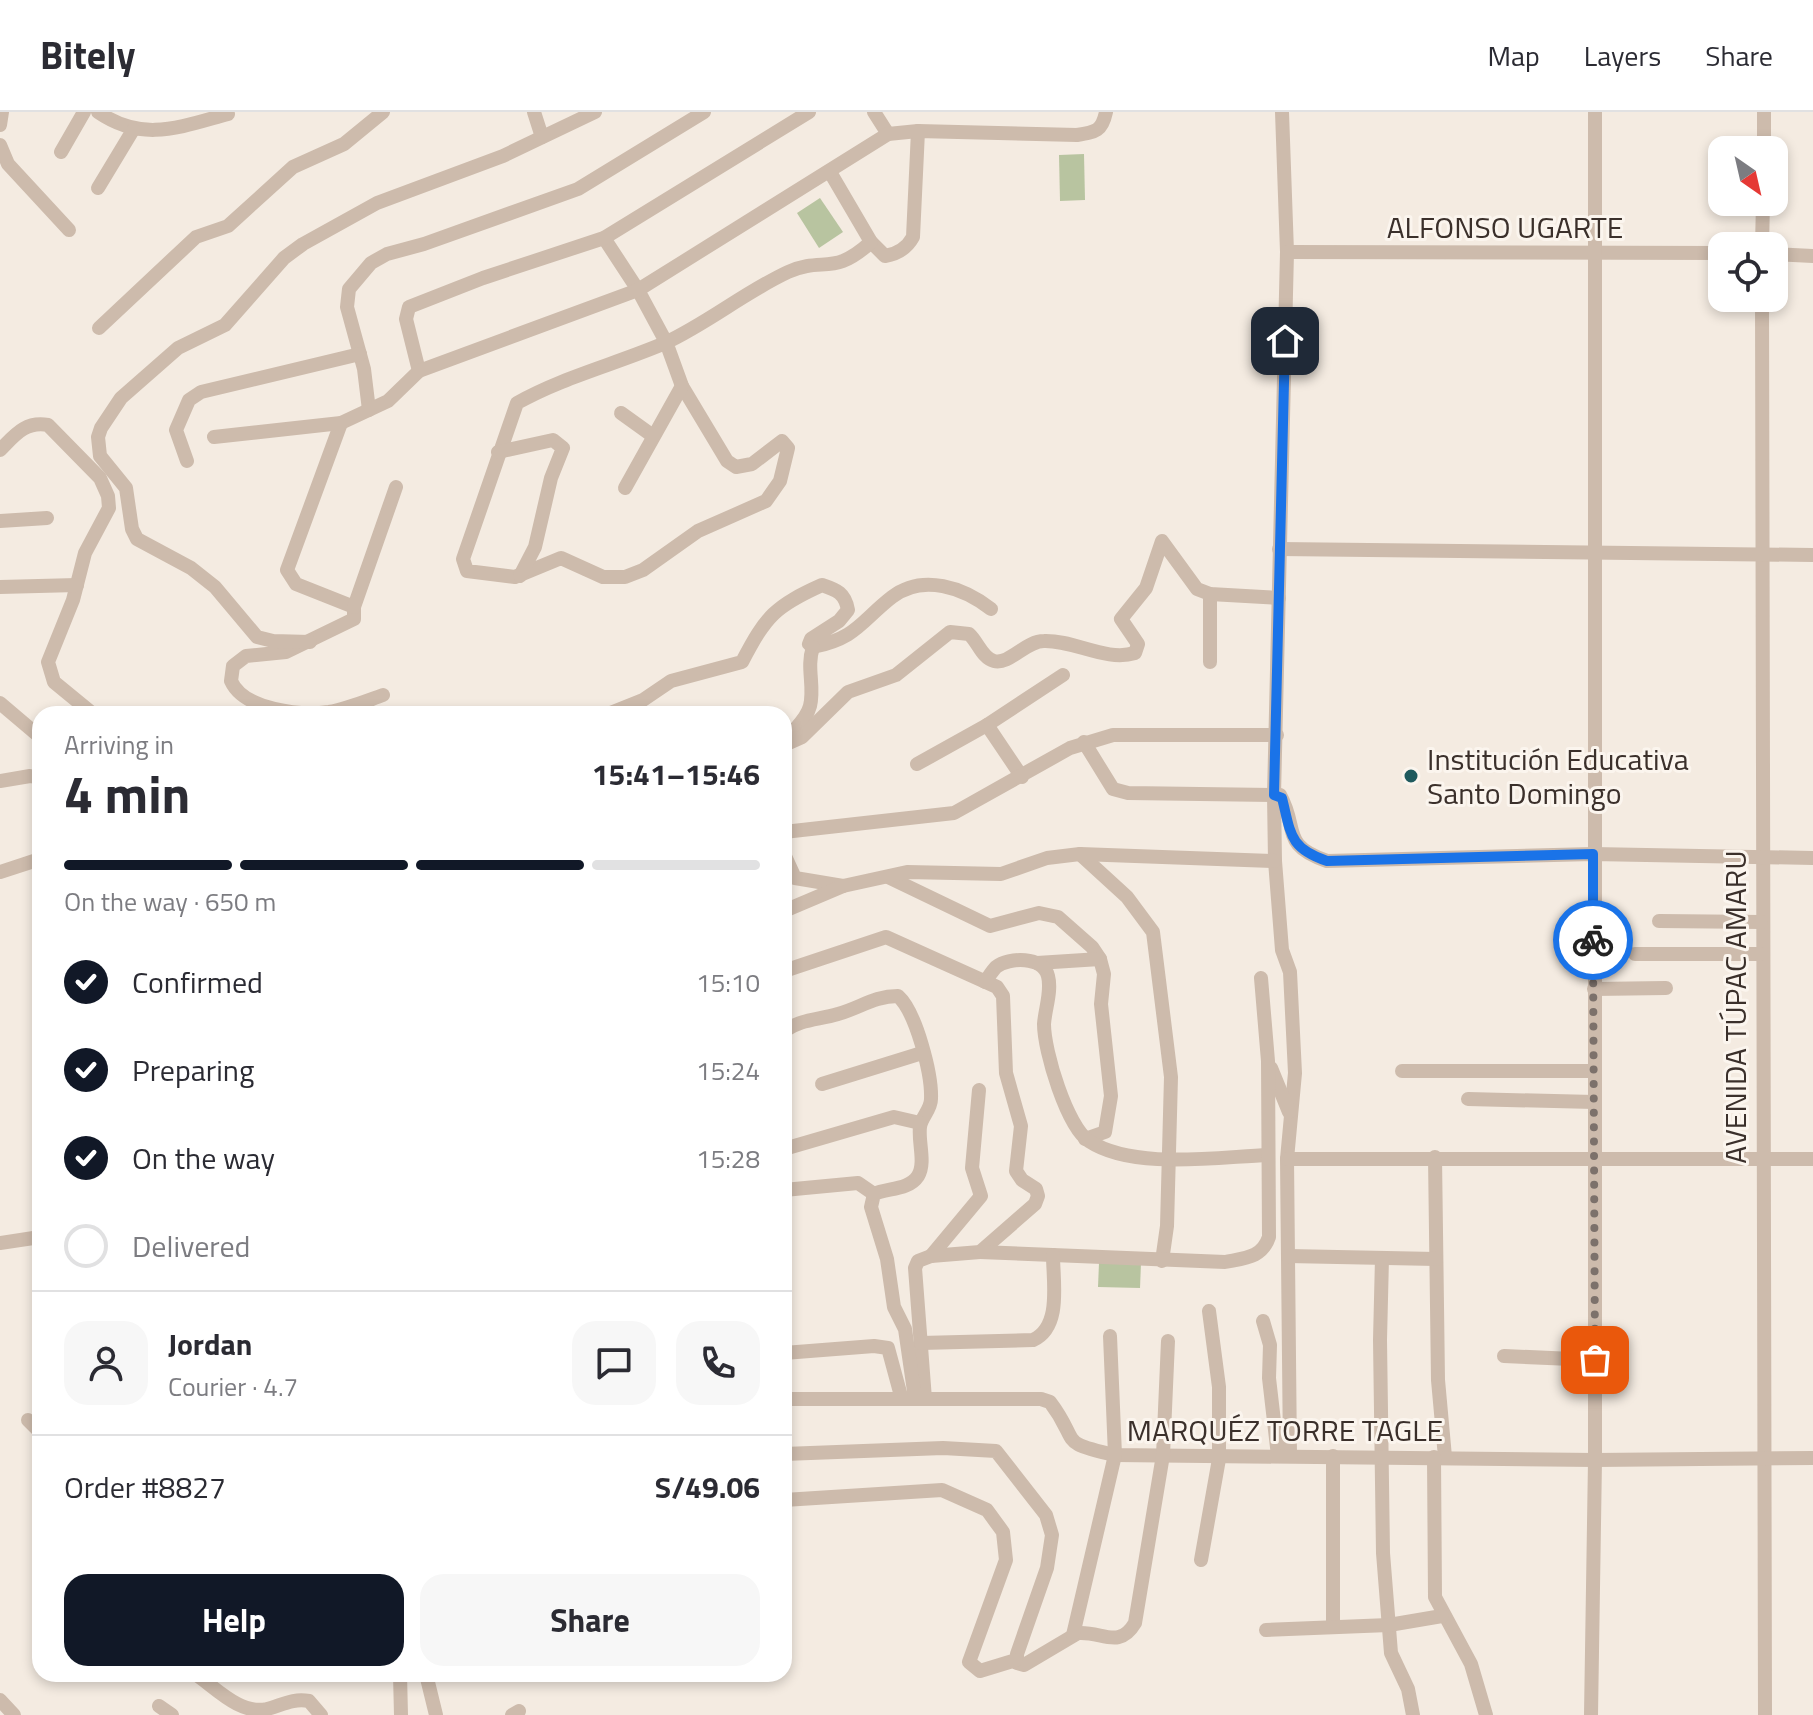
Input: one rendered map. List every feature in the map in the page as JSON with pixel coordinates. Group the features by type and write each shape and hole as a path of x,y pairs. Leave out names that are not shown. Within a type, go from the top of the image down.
{"street":[{"path":"0,125 2,112"},
{"path":"61,152 84,112"},
{"path":"98,112 133,130 188,125 228,114"},
{"path":"99,328 196,237 228,226 293,167 344,144 383,112"},
{"path":"534,112 542,137"},
{"path":"310,642 273,641 257,637 215,587 191,568 137,539 132,529 126,488 100,456 98,437 101,428 121,398 178,348 225,325 284,258 303,244 400,193 503,156 595,112"},
{"path":"369,410 360,354 347,307 349,289 371,263 387,254 424,244 578,189 704,112"},
{"path":"419,371 406,319 409,307 483,278 604,238 809,112"},
{"path":"874,112 888,134"},
{"path":"214,437 341,423 408,386 419,371 638,290 888,134 918,131 1077,135 1097,132 1103,127 1106,112"},
{"path":"1282,112 1287,252 1274,795 1275,861 1282,950 1290,972 1295,1073 1287,1159 1284,1456"},
{"path":"1591,1715 1595,1460 1595,112"},
{"path":"1764,112 1764,136"},
{"path":"98,188 133,130"},
{"path":"830,172 871,242 885,256 901,250 913,237 918,131"},
{"path":"0,145 8,164 69,230"},
{"path":"604,238 638,290 666,342 682,386 733,466 752,464 779,441 787,445 780,481 771,496 698,531 631,575 603,577 561,558 520,576 470,572 463,565 498,452 517,403 547,386 587,375 666,342 769,281 800,267 836,265 854,258 871,242"},
{"name":"ALFONSO UGARTE","path":"1287,252 1708,253"},
{"path":"1788,255 1813,256"},
{"name":"AVENIDA TÚPAC AMARU","path":"1762,312 1761,1160 1765,1715"},
{"path":"187,461 176,430 189,400 201,392 360,354"},
{"path":"625,488 682,386"},
{"path":"621,413 653,436"},
{"path":"0,450 22,428 35,423 48,425 106,486 109,508 85,553 77,585 48,662 54,682 83,706"},
{"path":"341,423 287,570 296,584 354,607"},
{"path":"498,452 553,440 563,448 551,478 535,547 520,576"},
{"path":"274,706 246,698 235,689 230,672 246,656 286,652 350,622 396,487"},
{"path":"0,521 47,518"},
{"path":"792,741 802,737 848,692 896,675 950,632 969,634 985,657 995,661 1004,660 1029,643 1043,640 1112,654 1135,653 1138,644 1121,619 1146,588 1162,541 1197,589 1210,594 1279,598"},
{"path":"1279,549 1813,555"},
{"path":"0,587 77,585"},
{"path":"628,706 671,681 742,662 761,627 783,602 822,585 838,590 846,600 848,610 839,621 811,639 809,644 813,647"},
{"path":"813,647 863,627 894,596 920,586 950,585 973,594 991,609"},
{"path":"1210,594 1210,662"},
{"path":"792,734 805,719 810,706 809,662 813,647"},
{"path":"917,764 987,725 1063,675"},
{"path":"348,706 383,695"},
{"path":"638,706 643,700"},
{"path":"0,703 32,730"},
{"path":"987,725 1022,777"},
{"path":"792,831 935,817 978,802 1084,742 1113,735 1277,735"},
{"path":"1084,742 1113,789 1128,793 1274,795 1282,798 1294,843 1309,854 1327,861 1593,854 1813,858"},
{"path":"2,778 32,778"},
{"path":"792,908 843,886 907,872 1001,874 1047,858 1080,854 1275,861"},
{"path":"1080,854 1127,897 1153,932 1171,1077 1170,1158 1162,1261"},
{"path":"0,872 32,862"},
{"path":"792,871 795,878 843,886"},
{"path":"888,877 990,926 1039,913 1058,917 1092,947 1100,959 1104,974 1101,1004 1111,1096 1105,1132 1085,1139"},
{"path":"1659,921 1761,922"},
{"path":"792,968 886,937 997,987 1003,996 1006,1073 1021,1126 1016,1171 1022,1180 1036,1189 1038,1196 1035,1204 980,1252"},
{"path":"1635,954 1761,954"},
{"path":"985,982 996,967 1017,959 1037,963 1100,959"},
{"path":"1037,963 1048,975 1046,1048 1055,1078 1085,1139 1111,1154 1170,1158 1268,1155"},
{"path":"913,1398 921,1343 915,1268 918,1261 931,1256 980,1252 1225,1262 1257,1255 1266,1248 1269,1237 1268,1061 1261,978"},
{"path":"1594,989 1666,988"},
{"path":"792,1026 801,1020 840,1014 878,996 898,996 913,1015 931,1100 920,1123 921,1167 917,1178 903,1187 874,1194 858,1183 792,1189"},
{"path":"822,1084 922,1053"},
{"path":"1268,1061 1289,1112"},
{"path":"1402,1071 1594,1071"},
{"path":"931,1256 981,1196 972,1168 979,1090"},
{"path":"1468,1099 1594,1102"},
{"path":"792,1147 894,1117 920,1123"},
{"path":"1435,1157 1440,1457 1435,1597 1442,1616 1471,1664 1486,1715"},
{"path":"1287,1159 1813,1159"},
{"path":"874,1194 871,1207 887,1259 888,1284 894,1307 905,1329 913,1398"},
{"path":"0,1243 32,1238"},
{"path":"921,1343 1033,1340 1043,1335 1049,1329 1052,1306 1053,1255"},
{"path":"1288,1256 1436,1259"},
{"path":"1382,1258 1381,1508 1391,1653 1408,1689 1413,1715"},
{"path":"1201,1560 1219,1459 1219,1387 1209,1311"},
{"path":"1263,1321 1270,1345 1269,1378 1284,1456"},
{"path":"1073,1635 1115,1455 1110,1336"},
{"path":"792,1499 942,1490 987,1510 1003,1532 1006,1560 969,1662 980,1671 1016,1660 1024,1665 1073,1635 1088,1632 1115,1639 1129,1633 1135,1623 1163,1455 1168,1341"},
{"path":"792,1352 874,1346 888,1348 913,1398"},
{"path":"1504,1356 1595,1360"},
{"name":"MARQUÉZ TORRE TAGLE","path":"792,1399 1041,1399 1050,1402 1068,1439 1077,1446 1115,1455 1219,1459 1284,1456 1595,1460 1813,1458"},
{"path":"28,1420 32,1424"},
{"path":"792,1454 943,1448 986,1449 1000,1454 1046,1515 1052,1535 1047,1568 1016,1660"},
{"path":"1333,1456 1333,1627"},
{"path":"1266,1630 1389,1625 1442,1616"},
{"path":"206,1682 233,1702 247,1708 262,1710 301,1700 309,1701 321,1715"},
{"path":"400,1682 401,1715"},
{"path":"428,1682 436,1715"},
{"path":"0,1700 14,1715"},
{"path":"159,1706 172,1715"}],"green space":[{"path":"1084,154 1085,200 1060,201 1059,155"},
{"path":"820,198 843,232 819,248 797,213"},
{"path":"1099,1263 1141,1263 1140,1288 1098,1287"}],"way so far":[{"path":"1593,940 1595,1360"}],"place":[{"name":"Institución Educativa Santo Domingo","path":"1411,776"}],"route":[{"path":"1285,341 1274,795 1282,798 1294,843 1299,849 1327,861 1593,854 1593,940"}]}
